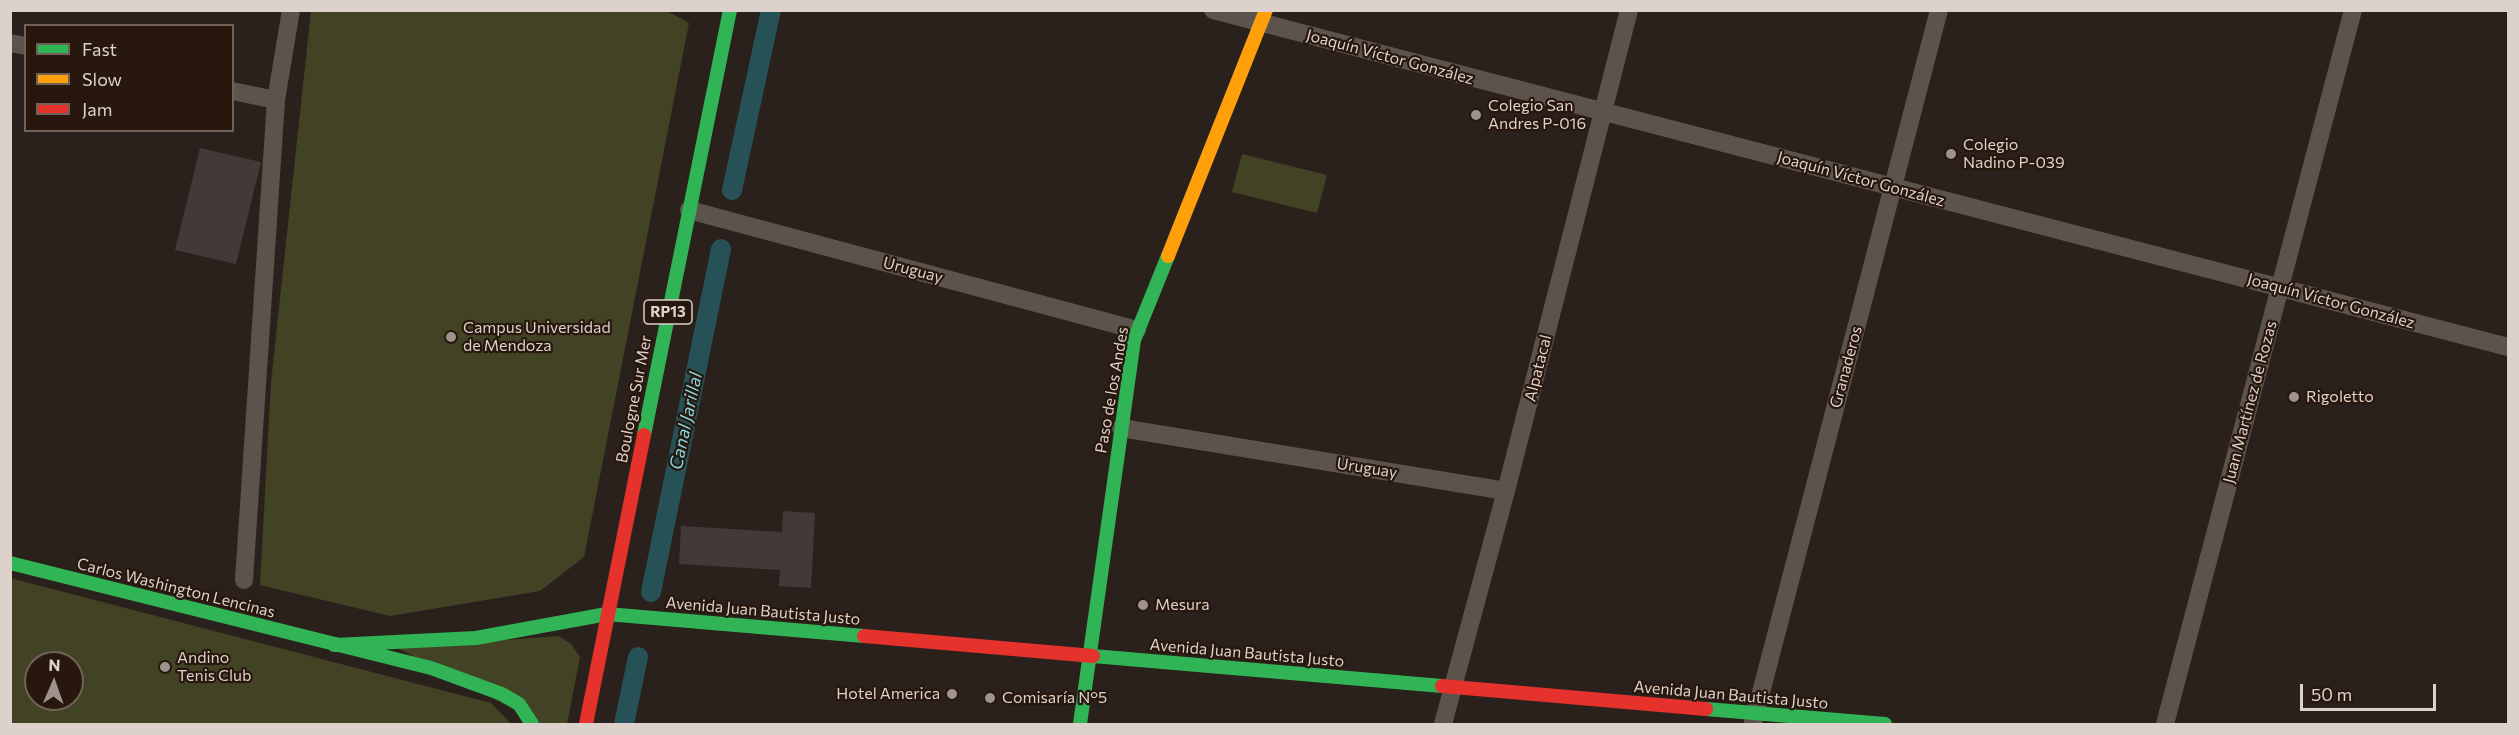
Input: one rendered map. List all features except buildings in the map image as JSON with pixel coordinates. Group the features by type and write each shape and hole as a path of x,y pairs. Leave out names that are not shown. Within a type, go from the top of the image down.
{"main road":[{"name":"Boulogne Sur Mer","path":"586,724 730,10"},
{"name":"Paso de los Andes","path":"1080,724 1088,656 1137,330 1263,17"},
{"name":"Carlos Washington Lencinas","path":"10,563 431,668 502,694 519,704 532,724"},
{"name":"Avenida Juan Bautista Justo","path":"607,614 1453,687 1754,719 1885,724"},
{"name":"Carlos Washington Lencinas","path":"334,645 476,638 607,614"}],"street":[{"path":"244,580 276,100 291,10"},
{"name":"Joaquín Víctor González","path":"1213,10 1263,17 1603,112 2508,347"},
{"name":"Alpatacal","path":"1443,724 1506,491 1629,10"},
{"name":"Granaderos","path":"1754,719 1939,10"},
{"name":"Juan Martínez de Rozas","path":"2165,724 2353,10"},
{"path":"234,91 276,100"},
{"name":"Uruguay","path":"688,210 1137,330"},
{"name":"Uruguay","path":"1121,428 1506,491"}],"green space":[{"name":"Campus Universidad de Mendoza","path":"311,11 667,11 689,23 584,557 540,591 390,616 260,585 271,382"},
{"path":"1242,154 1327,175 1317,213 1232,192"},
{"name":"Andino Tenis Club","path":"10,578 491,703 511,724 11,724"},
{"path":"559,636 571,644 580,657 567,724 541,724 398,648"}],"waterway":[{"name":"Canal Jarillal","path":"732,190 771,10"},
{"name":"Canal Jarillal","path":"651,592 721,249"},
{"name":"Canal Jarillal","path":"624,724 638,657"}],"traffic: fast":[{"path":"644,435 730,10"},
{"path":"1080,724 1134,340 1168,256"},
{"path":"10,563 431,668 502,694 519,704 532,724"},
{"path":"334,645 476,638 607,614 864,636"},
{"path":"1093,656 1442,686"},
{"path":"1706,709 1885,724"}],"traffic: slow":[{"path":"1168,256 1266,10"}],"traffic: jam":[{"path":"586,724 644,435"},
{"path":"864,636 1093,656"},
{"path":"1442,686 1706,709"}],"place":[{"name":"Colegio San Andres P-016","path":"1476,115"},
{"name":"Colegio Nadino P-039","path":"1951,154"},
{"name":"Campus Universidad de Mendoza","path":"451,337"},
{"name":"Rigoletto","path":"2294,397"},
{"name":"Mesura","path":"1143,605"},
{"name":"Andino Tenis Club","path":"165,667"},
{"name":"Hotel America","path":"952,694"},
{"name":"Comisaría N°5","path":"990,698"}]}
